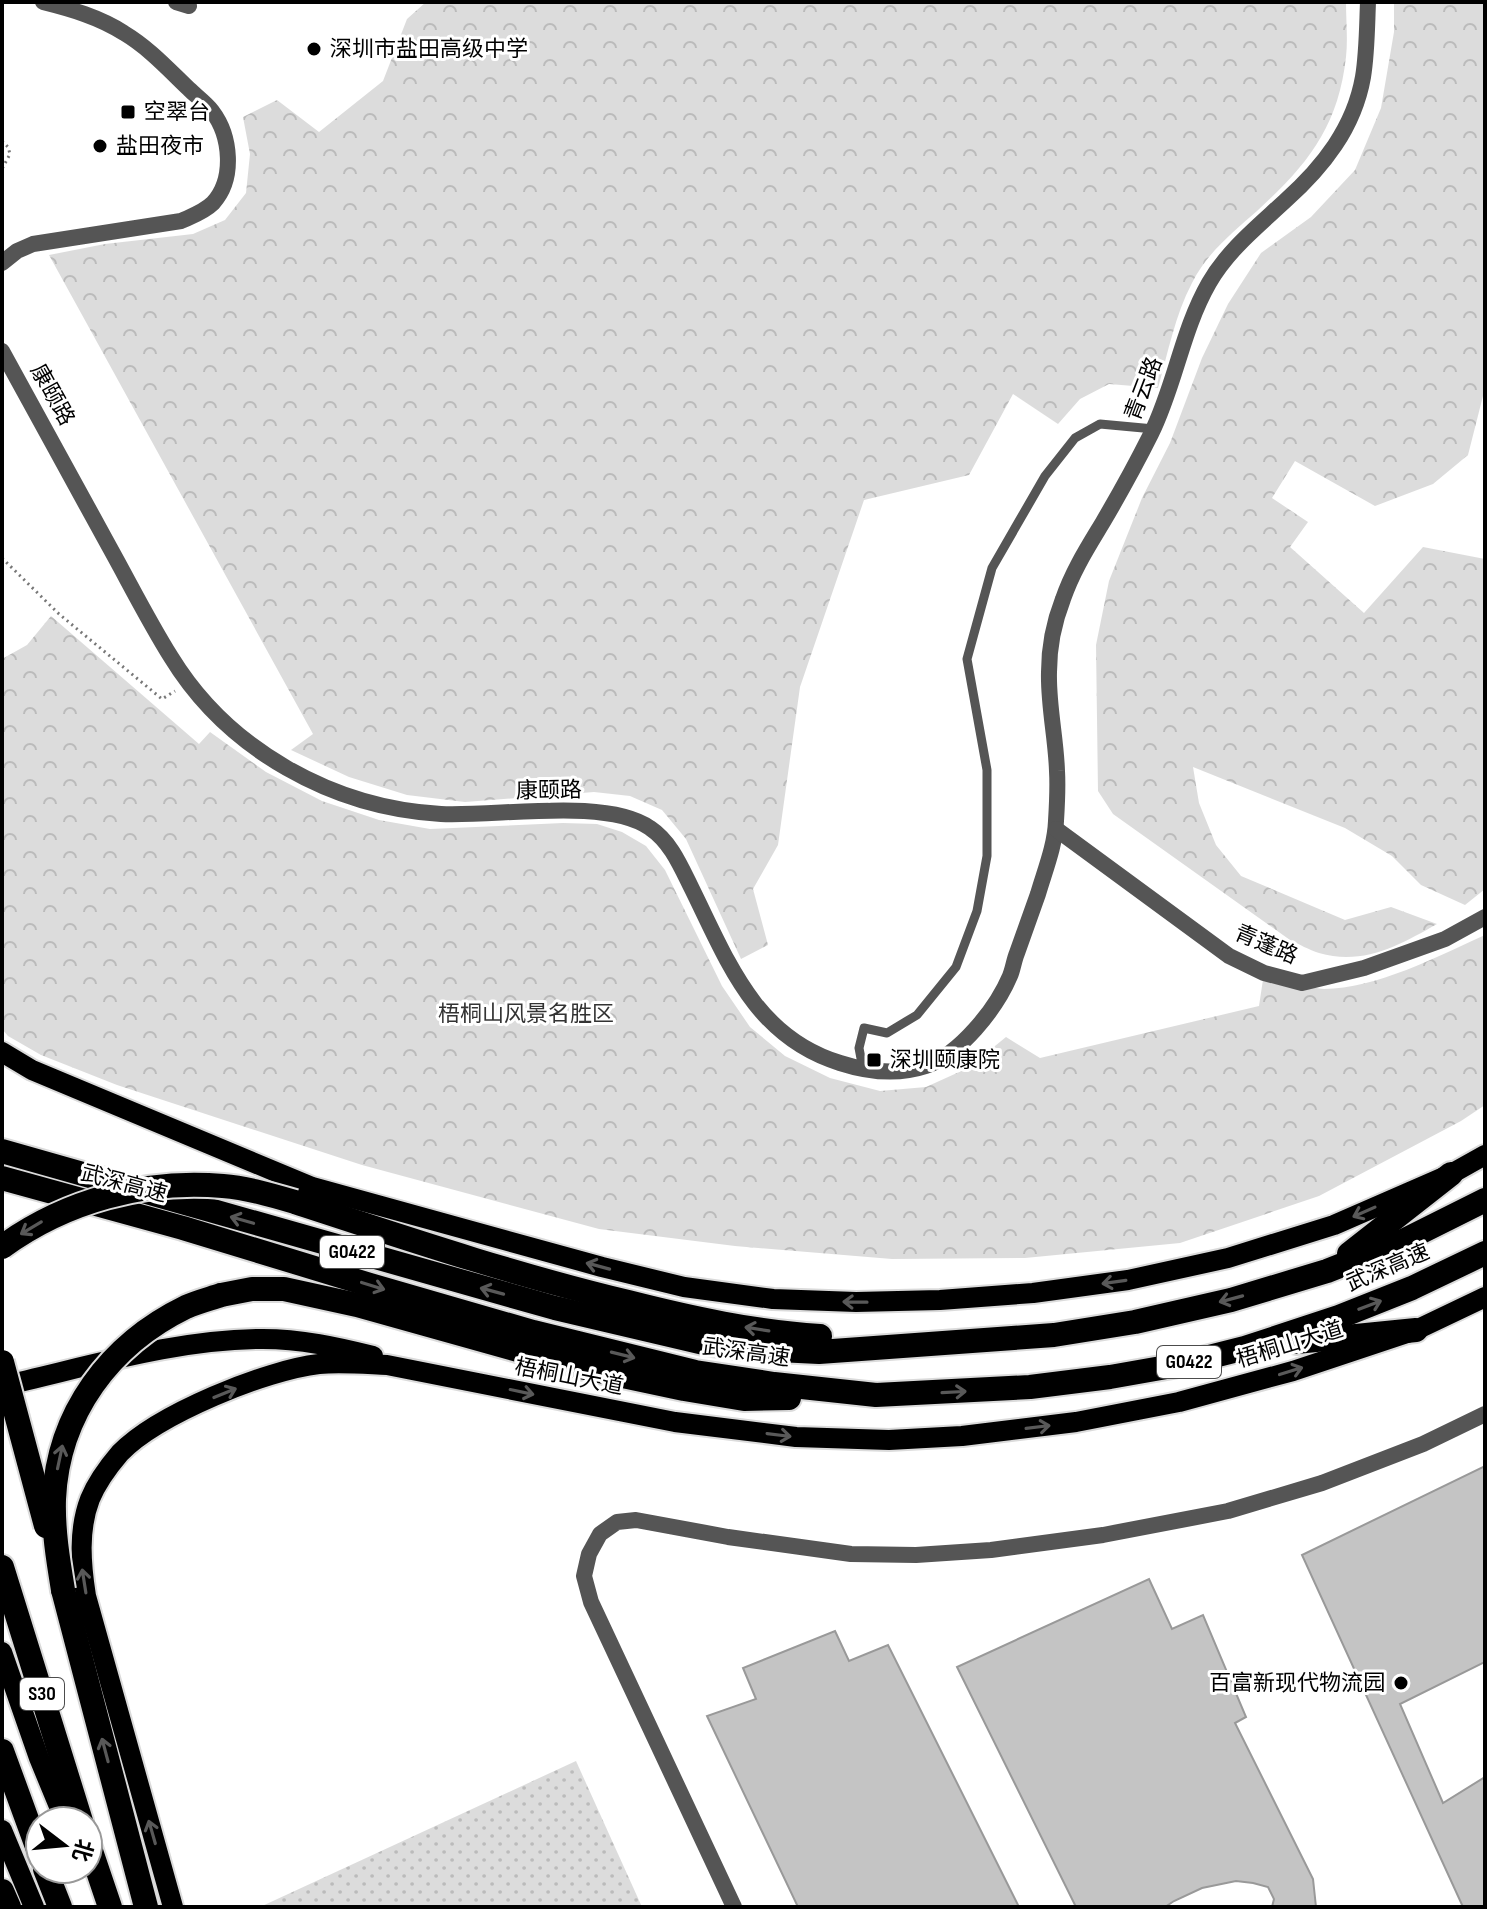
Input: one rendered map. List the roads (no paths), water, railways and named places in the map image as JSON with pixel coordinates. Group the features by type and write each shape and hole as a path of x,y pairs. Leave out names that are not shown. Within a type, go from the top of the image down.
{"highway":[{"name":"武深高速","path":"2,1151 555,1308 704,1343 819,1352 1054,1335 1135,1322 1231,1300 1327,1271 1403,1241 1485,1200"},
{"path":"1327,1271 1451,1174"},
{"name":"武深高速","path":"2,1178 533,1332 695,1372 876,1395 1030,1387 1178,1365 1245,1348 1339,1317 1412,1288 1485,1253"},
{"path":"2,1247 50,1217 117,1194 192,1184 226,1186 295,1202 460,1256 691,1318 793,1334 946,1343"},
{"path":"63,1590 54,1531 54,1497 65,1437 80,1404 97,1378 127,1346 188,1307 221,1295 252,1289 284,1289 357,1305 571,1365 744,1399 876,1395"},
{"path":"1245,1348 1416,1330"},
{"path":"2,1362 146,1907"},
{"name":"S30","path":"2,1567 76,1805"},
{"path":"2,1751 24,1811"},
{"path":"51,1885 60,1907"},
{"path":"103,1885 110,1907"},
{"path":"2,1891 9,1907"}],"main road":[{"path":"2,1052 32,1070 312,1187 684,1287 773,1299 856,1302 940,1300 1033,1293 1128,1280 1228,1258 1334,1225 1451,1174 1485,1155"},
{"name":"梧桐山大道","path":"173,1907 86,1596 81,1546 90,1500 103,1474 122,1452 146,1432 179,1413 286,1370 320,1364 353,1364 387,1365 675,1422 796,1437 889,1440 962,1436 1076,1422 1179,1402 1293,1371 1416,1330 1485,1297"},
{"path":"2,1386 170,1348 231,1340 297,1341 371,1355 446,1376"},
{"path":"2,1652 58,1805"},
{"path":"2,1830 34,1907"},
{"path":"91,1885 100,1907"}],"street":[{"path":"2,263 33,244 181,221 199,214 222,189 227,170 227,150 222,130 212,111 145,47 97,19 43,2"},
{"name":"青云路","path":"1056,829 1057,768 1048,666 1052,636 1062,601 1080,557 1104,521 1154,429 1189,327 1208,284 1232,250 1309,180 1336,145 1354,112 1364,73 1368,2"},
{"name":"康颐路","path":"2,351 172,659 212,711 260,751 291,771 322,786 390,807 437,814 479,815 580,811 628,817 644,823 658,834 681,866 733,971 762,1013 778,1029 806,1048 838,1063 889,1072 913,1070 935,1063 964,1041 996,1000 1009,977 1037,897 1056,829"},
{"name":"青蓬路","path":"1056,829 1229,956 1264,973 1302,983 1335,977 1391,959 1445,939 1483,918"},
{"path":"734,1907 591,1602 584,1576 589,1554 600,1534 617,1522 636,1520 728,1537 851,1554 916,1555 991,1550 1103,1535 1228,1511 1337,1477 1423,1444 1485,1414"}],"lane":[{"path":"863,1069 859,1048 864,1028 887,1033 917,1015 956,967 977,911 987,856 987,770 967,659 992,568 1045,476 1075,438 1100,424 1154,429"}],"place":[{"name":"深圳市盐田高级中学","path":"314,49"},
{"name":"空翠台","path":"128,112"},
{"name":"盐田夜市","path":"100,146"},
{"name":"深圳颐康院","path":"874,1060"},
{"name":"百富新现代物流园","path":"1401,1683"}],"park label":[{"name":"梧桐山风景名胜区","path":"526,1014"}]}
